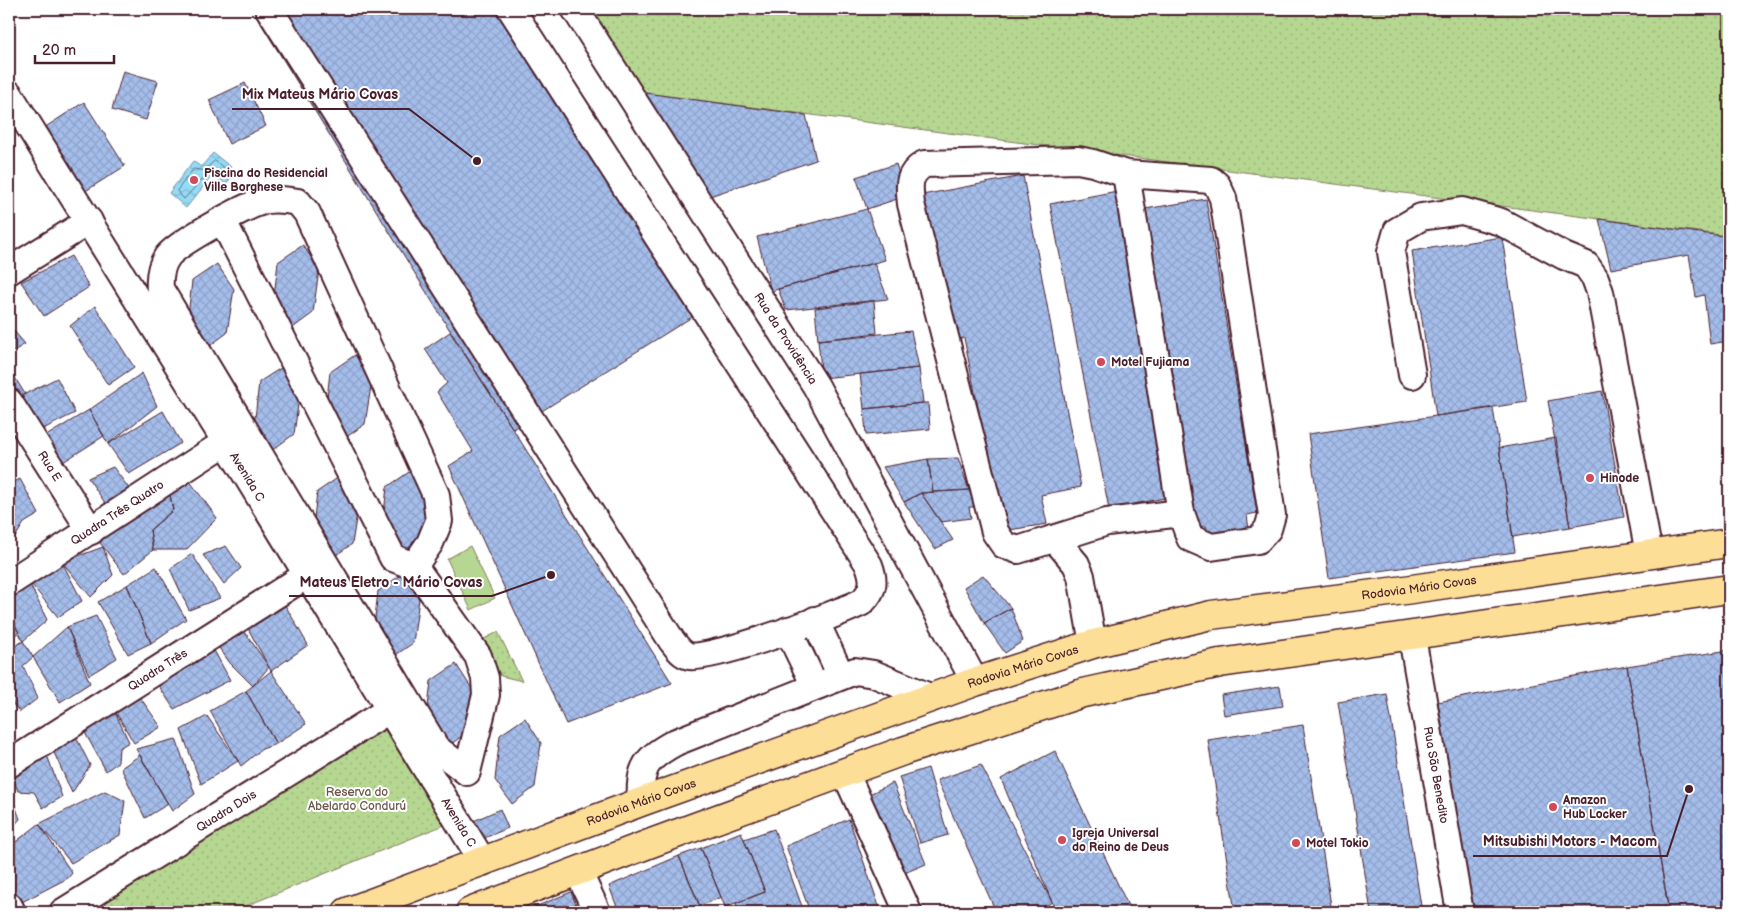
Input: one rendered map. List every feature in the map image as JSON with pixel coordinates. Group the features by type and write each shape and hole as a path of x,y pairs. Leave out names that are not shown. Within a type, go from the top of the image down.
{"main road":[{"name":"Rodovia Mário Covas","path":"347,912 720,773 975,682 1093,644 1212,615 1405,590 1729,543"},
{"path":"470,912 734,812 903,751 1083,692 1220,663 1412,637 1729,589"},
{"path":"892,712 900,714 909,722 910,733 903,751"},
{"path":"720,773 712,790 714,802 720,809 734,812"}],"street":[{"path":"269,9 682,654 690,657 701,656 788,630 862,602 871,593 874,580 869,565 511,9"},
{"name":"Rua da Providência","path":"575,9 816,386 975,682"},
{"name":"Avenida C","path":"9,94 226,442 483,862"},
{"path":"1126,174 1181,513 1190,538 1211,547 1258,540 1268,529 1272,514 1223,198 1218,185 1211,180 1126,174 1078,160 924,164 913,171 909,185 911,204 995,532 1004,545 1018,550 1107,522 1181,513"},
{"path":"223,221 393,558 414,566 478,656 485,678 486,695 467,772 433,744 160,289 158,275 168,255 223,221 261,201 298,202 307,214 436,496 439,521 430,543 414,566"},
{"path":"1412,375 1391,252 1397,231 1421,217 1462,211 1501,222 1564,256 1586,265 1595,278 1600,292 1649,554"},
{"path":"9,271 89,221"},
{"name":"Rua E","path":"9,402 91,530"},
{"name":"Quadra Três Quatro","path":"9,583 226,442"},
{"path":"1055,539 1076,564 1081,576 1093,644"},
{"name":"Quadra Três","path":"9,764 308,575"},
{"path":"815,620 841,676"},
{"path":"788,630 815,686"},
{"name":"Rua São Benedito","path":"1412,637 1460,912"},
{"path":"641,802 640,782 645,766 654,754 676,742 841,676 855,671 874,674 932,698"},
{"name":"Quadra Dois","path":"63,912 389,710"},
{"path":"845,772 908,912"},
{"path":"578,871 597,912"},
{"path":"9,906 12,912"}],"green space":[{"path":"592,9 1729,9 1729,236 645,93"},
{"path":"470,546 495,598 471,610 447,559"},
{"path":"498,632 522,681 501,676 482,640"},
{"name":"Reserva do Abelardo Condurú","path":"378,719 444,825 231,912 66,912"}],"water":[{"name":"Piscina do Residencial Ville Borghese","path":"213,153 236,171 226,184 212,176 186,208 169,193 193,161 201,167"}],"building":[{"path":"252,9 515,9 700,312 513,429"},
{"path":"123,71 158,81 146,120 112,110"},
{"path":"245,83 266,126 229,144 209,100"},
{"path":"645,93 806,115 816,160 707,197"},
{"path":"84,102 125,166 84,192 44,128"},
{"path":"896,164 906,196 867,209 856,177"},
{"path":"1023,176 1081,487 1041,495 1047,524 1003,531 964,338 950,341 922,195"},
{"path":"1117,191 1175,496 1109,509 1050,204"},
{"path":"1206,199 1257,513 1247,515 1250,537 1209,544 1206,526 1191,529 1139,210"},
{"path":"867,209 885,260 771,291 757,237"},
{"path":"1599,219 1729,237 1729,341 1710,344 1704,295 1696,297 1689,255 1611,269"},
{"path":"1502,237 1527,402 1436,416 1412,251"},
{"path":"303,245 319,270 313,313 290,330 273,306 278,262"},
{"path":"71,256 89,287 44,316 21,282"},
{"path":"874,263 888,299 786,310 778,289"},
{"path":"217,264 234,289 227,333 204,350 187,326 192,281"},
{"path":"874,301 877,333 818,340 815,308"},
{"path":"95,306 134,367 108,385 70,326"},
{"path":"9,325 25,344 9,354"},
{"path":"911,331 919,368 822,378 818,340"},
{"path":"450,332 672,683 566,724 449,466 473,451 437,392 447,383 425,349"},
{"path":"355,355 372,380 365,424 342,440 325,416 330,372"},
{"path":"284,366 300,390 294,434 271,451 254,427 259,382"},
{"path":"9,368 25,394 15,399 9,390"},
{"path":"919,368 923,403 864,409 860,374"},
{"path":"142,373 157,406 108,444 89,410"},
{"path":"57,378 75,413 37,432 15,399"},
{"name":"Hinode","path":"1602,391 1624,517 1570,527 1548,401"},
{"path":"928,403 930,429 866,435 864,409"},
{"path":"1493,408 1515,552 1329,578 1308,434"},
{"path":"89,410 104,436 63,462 46,436"},
{"path":"163,411 181,443 129,474 108,444"},
{"path":"1556,438 1570,527 1513,537 1499,448"},
{"path":"958,458 969,490 933,492 928,459"},
{"path":"928,459 933,492 921,493 904,502 883,467"},
{"path":"113,467 131,491 108,507 88,478"},
{"path":"412,470 429,495 422,538 399,555 382,531 387,487"},
{"path":"342,475 359,500 352,544 329,560 312,536 317,492"},
{"path":"20,479 39,514 24,523 9,547 9,485"},
{"path":"189,480 217,518 186,550 153,550 150,530 173,510 169,490"},
{"path":"169,490 173,510 150,530 153,550 124,574 91,531"},
{"path":"969,490 975,507 969,507 971,518 941,522 921,493"},
{"path":"921,493 953,540 935,549 904,502"},
{"path":"226,546 241,568 224,584 203,555"},
{"path":"103,547 113,575 91,597 62,562"},
{"path":"192,554 220,598 189,610 170,569"},
{"path":"62,562 82,601 58,617 23,574"},
{"path":"156,567 186,619 151,643 127,585"},
{"path":"402,574 419,599 413,643 390,659 373,635 378,591"},
{"path":"983,575 1011,608 984,623 964,587"},
{"path":"28,580 47,620 23,641 9,612 9,587"},
{"path":"127,585 151,643 128,654 98,602"},
{"path":"281,598 308,645 271,671 245,623"},
{"path":"1011,608 1023,641 1005,653 984,623"},
{"path":"96,616 117,658 89,675 67,627"},
{"path":"9,620 19,632 9,639"},
{"path":"240,625 269,667 253,686 230,663 214,641"},
{"path":"67,627 90,683 60,702 33,657"},
{"path":"23,641 33,657 23,666 38,698 20,712 9,700 9,650"},
{"path":"210,643 230,680 174,709 155,680"},
{"path":"1729,650 1729,912 1669,912 1627,666"},
{"path":"456,664 472,689 466,733 443,750 426,725 431,681"},
{"name":"Amazon Hub Locker","path":"1627,666 1669,912 1471,912 1438,702"},
{"path":"271,671 306,724 276,744 246,691"},
{"path":"132,686 161,727 134,743 112,706"},
{"path":"1280,686 1283,706 1224,715 1221,695"},
{"path":"246,691 276,744 262,749 241,766 210,711"},
{"path":"1387,694 1422,912 1371,912 1338,702"},
{"path":"112,706 129,742 119,748 118,762 106,771 78,720"},
{"path":"207,716 238,761 201,784 181,730"},
{"path":"525,718 541,743 535,787 512,804 495,780 500,735"},
{"path":"1303,725 1332,912 1235,912 1208,740"},
{"path":"74,733 90,765 72,793 52,748"},
{"path":"176,739 195,794 172,811 136,749"},
{"name":"Igreja Universal do Reino de Deus","path":"1055,751 1131,912 1056,912 1001,779"},
{"path":"46,752 62,797 43,808 34,792 18,791 9,769"},
{"path":"140,755 168,804 145,818 121,768"},
{"path":"981,765 1052,902 1036,912 996,912 937,780"},
{"path":"928,768 948,835 920,843 899,777"},
{"path":"893,783 926,864 902,874 869,794"},
{"path":"9,789 20,819 9,831"},
{"path":"105,791 125,801 120,835 71,863 39,824"},
{"path":"500,809 508,828 475,842 467,824"},
{"path":"849,819 881,912 810,912 786,846"},
{"path":"39,824 72,873 68,878 18,904 9,889 9,847"},
{"path":"774,829 804,912 739,912 736,903 765,892 744,839"},
{"path":"741,832 765,892 725,907 701,848"},
{"path":"701,848 721,897 700,906 679,856"},
{"path":"679,856 702,912 619,912 609,886"},
{"path":"571,892 579,912 523,912"}],"place":[{"name":"Mix Mateus Mário Covas","path":"477,161"},
{"name":"Piscina do Residencial Ville Borghese","path":"194,180"},
{"name":"Motel Fujiama","path":"1101,362"},
{"name":"Hinode","path":"1590,478"},
{"name":"Mateus Eletro - Mário Covas","path":"551,575"},
{"name":"Mitsubishi Motors - Macom","path":"1689,789"},
{"name":"Amazon Hub Locker","path":"1553,807"},
{"name":"Igreja Universal do Reino de Deus","path":"1062,840"},
{"name":"Motel Tokio","path":"1296,843"}]}
